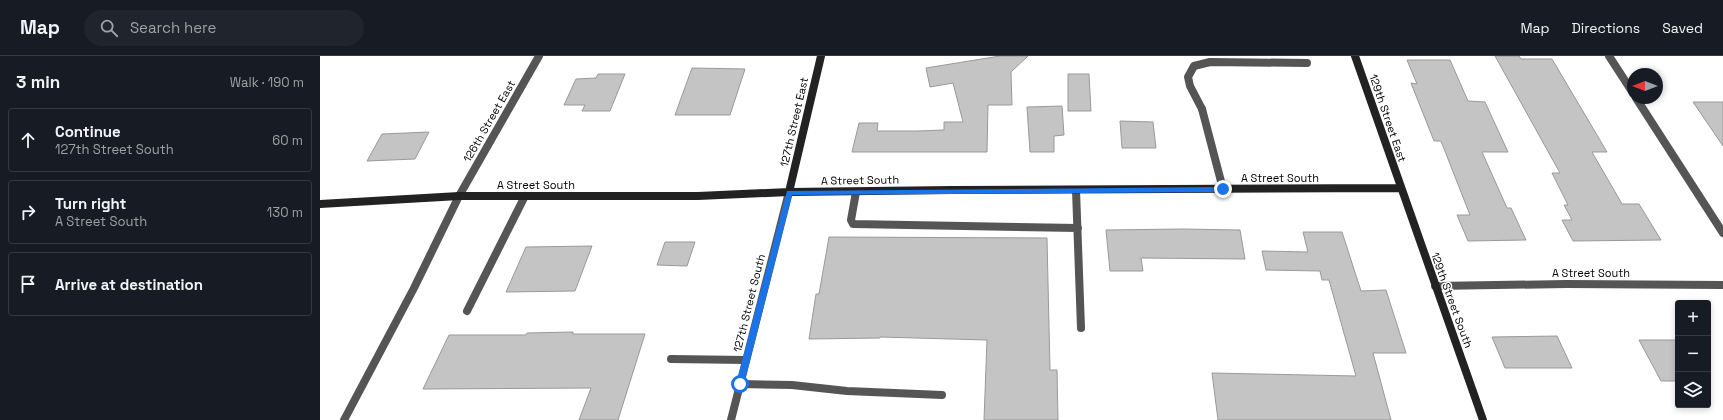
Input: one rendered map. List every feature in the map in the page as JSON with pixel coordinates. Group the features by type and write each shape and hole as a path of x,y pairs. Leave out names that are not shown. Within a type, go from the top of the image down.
{"street":[{"name":"126th Street East","path":"344,420 414,288 459,196 539,56"},
{"name":"127th Street East","path":"789,192 821,56"},
{"name":"129th Street East","path":"1355,56 1400,188"},
{"path":"1609,56 1627,84"},
{"path":"1223,189 1202,109 1190,86 1188,77 1190,71 1194,66 1210,62 1307,64"},
{"path":"1640,104 1723,233"},
{"name":"A Street South","path":"320,204 459,196 698,196 789,192 1400,188"},
{"name":"129th Street South","path":"1400,188 1483,420"},
{"path":"1076,190 1081,328"},
{"name":"127th Street South","path":"731,420 789,192"},
{"path":"856,192 851,223 853,224 1078,228"},
{"path":"467,311 525,196"},
{"name":"A Street South","path":"1436,286 1723,284"},
{"path":"671,359 746,360"},
{"path":"740,384 792,385 847,391 942,395"}],"building":[{"path":"1000,56 1028,56 1011,72 1012,105 988,105 987,152 852,152 859,123 878,123 877,131 917,131 944,130 944,122 963,122 953,83 930,87 926,68"},
{"path":"1495,56 1519,56 1521,59 1552,59 1607,152 1592,152 1622,204 1639,204 1661,240 1573,241 1562,220 1572,220 1564,205 1568,205 1552,173 1560,173"},
{"path":"1407,60 1450,60 1468,101 1485,102 1508,152 1482,152 1507,208 1511,208 1526,240 1468,241 1457,215 1470,215 1441,141 1434,141 1411,83 1417,84"},
{"path":"692,68 745,69 730,115 675,115"},
{"path":"598,74 625,74 610,111 582,111 585,105 564,105 576,79 596,78"},
{"path":"1068,74 1089,74 1091,111 1068,111"},
{"path":"1693,102 1723,102 1723,146"},
{"path":"1062,106 1064,135 1054,136 1054,152 1030,152 1027,107"},
{"path":"1120,121 1153,122 1156,148 1122,148"},
{"path":"429,132 415,159 367,161 382,134"},
{"path":"1106,230 1240,230 1245,259 1141,258 1143,271 1110,271"},
{"path":"1303,232 1342,232 1361,291 1386,290 1406,353 1373,353 1391,420 1218,420 1212,373 1356,376 1329,280 1322,280 1320,271 1266,270 1262,251 1308,252"},
{"path":"829,237 1047,238 1050,370 1057,370 1058,420 984,420 987,340 880,337 809,339 816,294 819,294"},
{"path":"665,242 695,242 687,266 657,265"},
{"path":"592,246 575,291 506,292 526,247"},
{"path":"573,332 573,334 645,334 618,420 579,420 591,388 423,389 449,335 526,335 527,333"},
{"path":"1557,336 1572,368 1505,368 1492,337"},
{"path":"1639,340 1675,340 1675,381 1661,381"}],"route":[{"path":"740,384 789,192 1223,189"}]}
